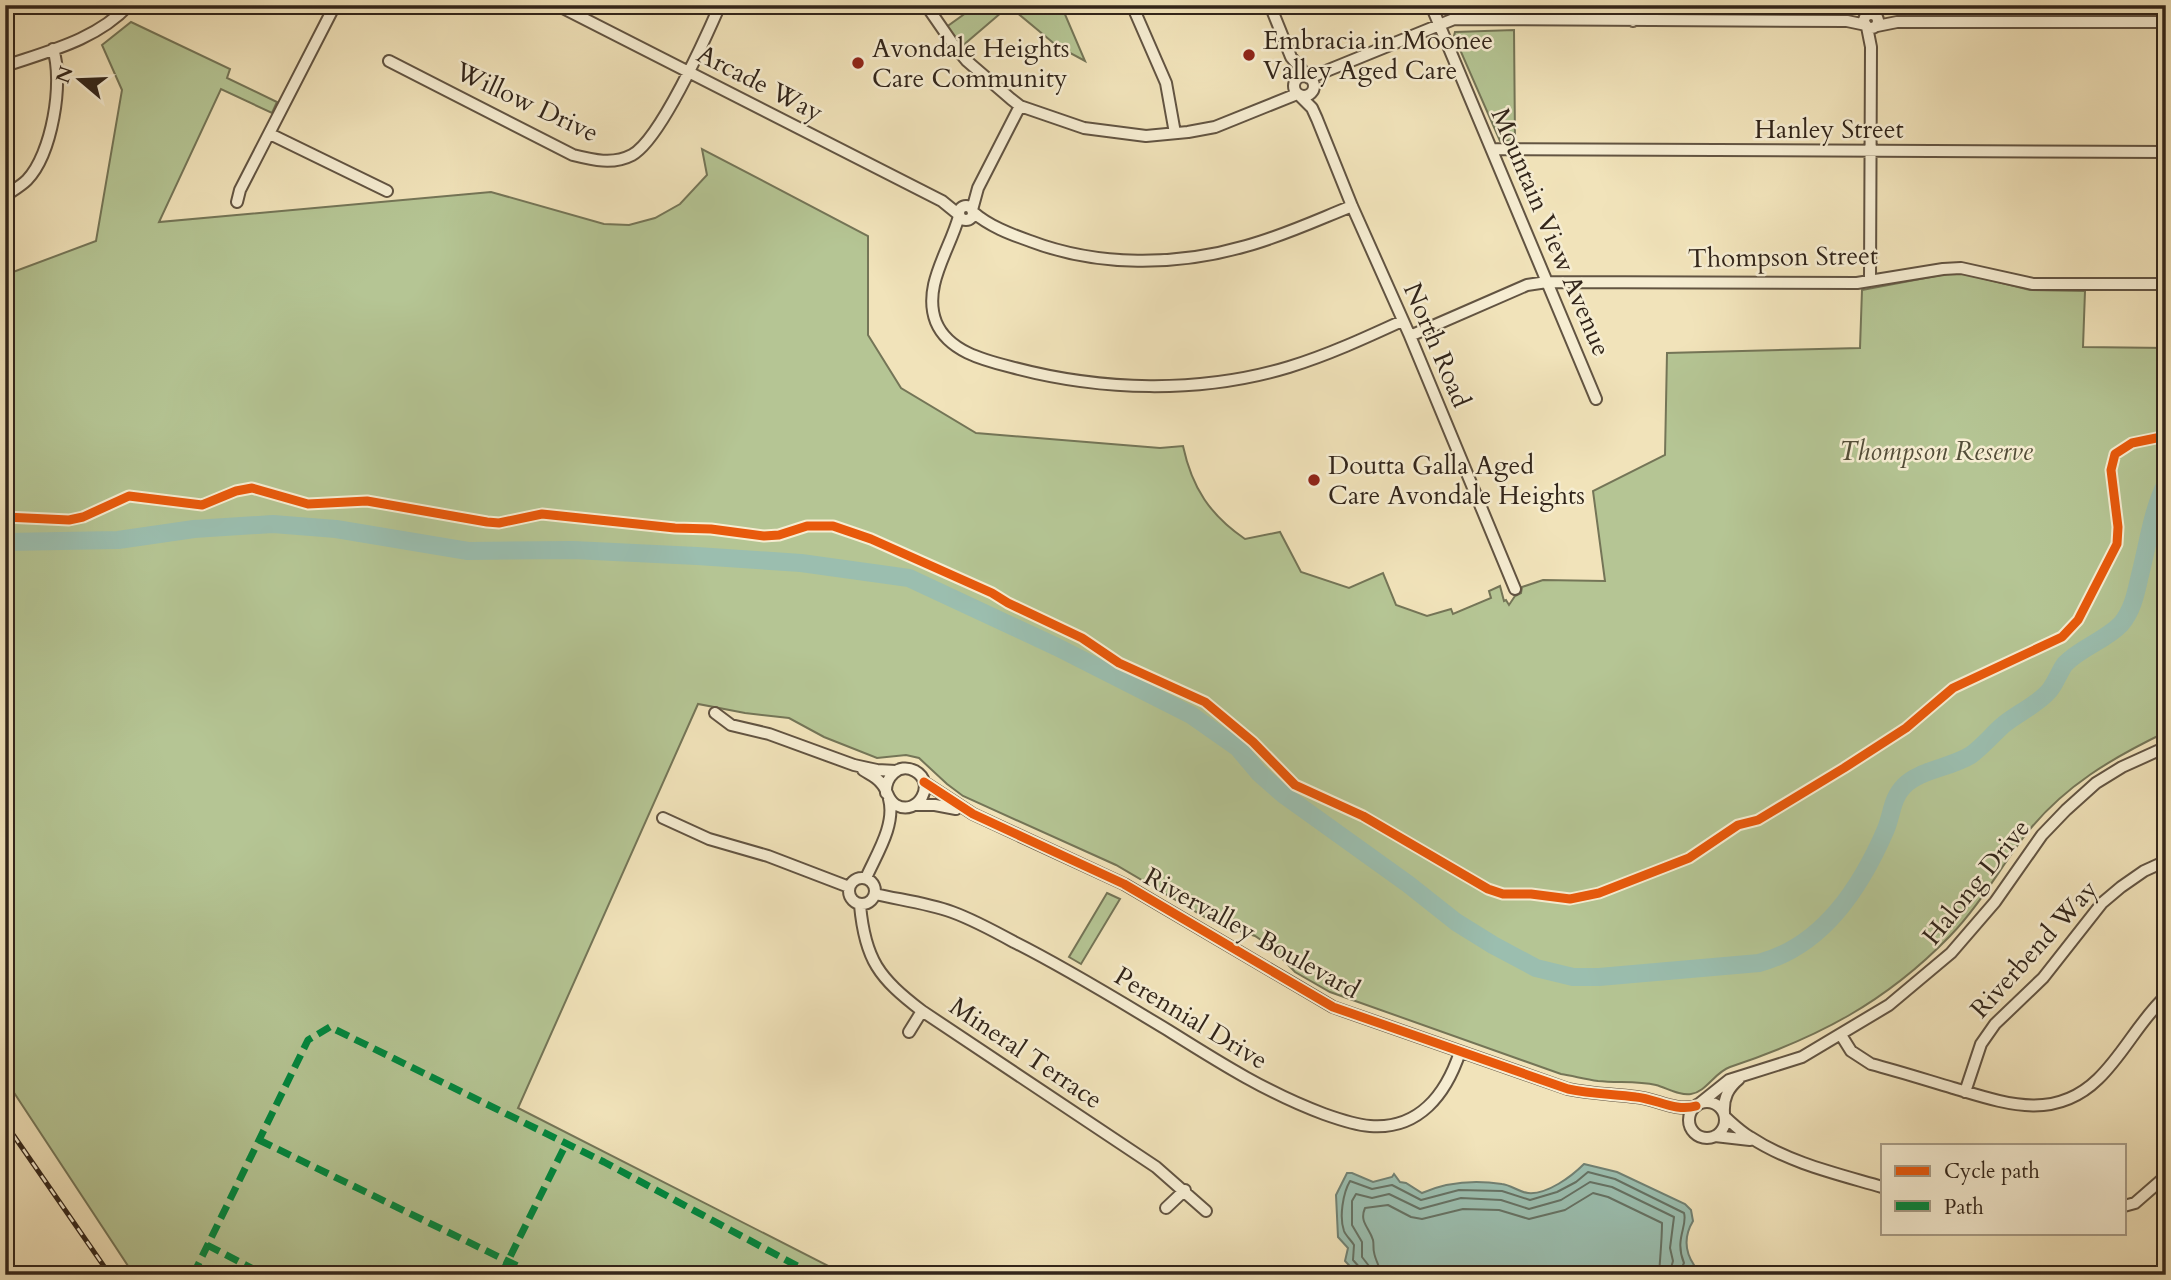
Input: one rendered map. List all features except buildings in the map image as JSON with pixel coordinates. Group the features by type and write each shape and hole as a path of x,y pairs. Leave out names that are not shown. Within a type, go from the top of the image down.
{"street":[{"path":"5,66 102,30 129,5"},
{"path":"237,202 240,190 335,5"},
{"name":"Arcade Way","path":"557,5 579,10 688,71 990,225 1069,254 1124,261 1213,253 1245,246 1352,206"},
{"name":"Willow Drive","path":"389,61 573,155 604,161 633,155 649,141 688,71 720,5"},
{"path":"926,5 967,61 1020,106 1084,128 1146,136 1215,127 1276,102 1332,70 1454,19 1847,21 1871,18 1897,22 2166,22"},
{"path":"1132,5 1166,83 1175,133"},
{"name":"North Road","path":"1270,5 1352,206 1410,336 1515,589"},
{"name":"Mountain View Avenue","path":"1431,5 1596,399"},
{"path":"1633,5 1633,20"},
{"path":"1870,281 1871,18"},
{"path":"5,196 28,179 46,146 57,90 58,63 53,49"},
{"path":"1020,106 936,275 932,297 936,321 952,344 964,351 1001,365 1058,379 1091,384 1166,385 1238,378 1287,368 1331,353 1402,321"},
{"path":"270,134 387,191"},
{"name":"Hanley Street","path":"1492,149 2166,152"},
{"name":"Thompson Street","path":"1410,336 1527,285 1547,282 1870,281 1961,268 2033,284 2166,284"},
{"path":"715,713 731,725 769,734 854,765 877,771 910,769 921,776 924,795 901,813 881,843"},
{"name":"Halong Drive","path":"1698,1105 1729,1080 1802,1056 1889,1005 1951,953 1995,902 2042,835 2096,783 2122,767 2166,747"},
{"path":"854,765 880,781 898,807 913,806"},
{"path":"866,878 891,814 887,781 896,771"},
{"name":"Rivervalley Boulevard","path":"924,782 973,814 1124,884 1333,1007 1568,1089 1588,1094 1636,1097 1668,1106 1698,1105"},
{"name":"Rivervalley Boulevard","path":"913,806 935,805 973,814"},
{"path":"663,818 709,839 768,856 849,887"},
{"name":"Riverbend Way","path":"1965,1092 1981,1044 1995,1024 2043,978 2102,903 2132,879 2166,861"},
{"path":"866,878 874,885 875,894 870,902 860,905 852,900 849,887 856,879 866,878"},
{"name":"Perennial Drive","path":"875,894 936,907 970,919 1065,968 1259,1085 1310,1109 1348,1122 1371,1127 1381,1126 1419,1114 1431,1105 1446,1086 1460,1052"},
{"name":"Mineral Terrace","path":"860,905 868,951 881,975 898,992 922,1011 1156,1167 1206,1211"},
{"path":"1841,1035 1860,1059 1965,1092 2031,1107 2050,1104 2075,1095 2095,1082 2166,996"},
{"path":"909,1032 922,1011"},
{"path":"1715,1136 1723,1128 1724,1099 1741,1077"},
{"path":"1756,1141 1715,1136 1703,1138 1693,1131 1690,1121 1693,1110 1698,1105 1713,1103 1756,1141 1818,1168 1881,1187"},
{"name":"Rivervalley Boulevard","path":"1668,1106 1693,1131"},
{"path":"2126,1203 2166,1176"},
{"path":"1166,1208 1185,1190"}],"green space":[{"path":"977,5 1061,5 1085,61 1057,46 1009,6 961,47 945,28"},
{"name":"Thompson Reserve","path":"131,22 230,69 227,78 277,102 272,113 221,89 159,222 491,192 604,224 629,225 655,218 680,204 707,175 702,149 868,236 868,335 901,388 976,433 1160,448 1183,446 1197,488 1204,499 1222,520 1245,539 1280,532 1301,572 1349,588 1383,573 1396,605 1427,616 1451,609 1453,614 1491,598 1489,591 1500,586 1504,601 1509,605 1515,596 1521,593 1522,587 1543,580 1605,581 1593,491 1665,455 1667,353 1860,348 1862,290 1957,272 2030,290 2085,291 2083,347 2166,348 2166,732 2108,763 2056,801 2026,834 1961,924 1900,981 1848,1016 1792,1044 1725,1070 1701,1090 1687,1094 1656,1085 1598,1081 1561,1074 1330,992 1295,972 1270,946 1255,936 1215,923 1116,865 963,796 919,758 906,755 877,758 824,737 789,718 698,704 518,1108 846,1275 134,1275 5,1079 5,275 96,241 122,90 102,45"},
{"path":"1514,30 1515,140 1500,141 1454,36 1455,32"},
{"path":"1107,893 1120,899 1081,964 1069,957"}],"water":[{"path":"1584,1164 1617,1172 1685,1204 1691,1210 1693,1221 1686,1243 1694,1265 1679,1275 1358,1275 1345,1261 1348,1248 1338,1237 1336,1195 1347,1173 1373,1182 1394,1174 1400,1182 1422,1193 1451,1184 1482,1182 1535,1193 1559,1184"}],"waterway":[{"path":"5,542 118,540 194,529 273,524 336,529 468,551 573,550 697,556 801,563 909,578 1057,647 1191,715 1238,748 1259,773 1284,795 1456,922 1493,945 1536,968 1573,977 1599,977 1759,963 1782,955 1821,928 1852,892 1865,872 1886,829 1897,796 1904,786 1918,776 1971,755 2002,726 2044,696 2071,658 2121,624 2134,601 2154,516 2166,483"}],"railway":[{"path":"5,1123 110,1275"}],"marked path":[{"path":"193,1275 308,1040 330,1027 604,1162 814,1275"},
{"path":"259,1140 536,1275"},
{"path":"501,1275 566,1144"},
{"path":"207,1245 265,1275"}],"cycle path":[{"path":"5,517 69,520 83,517 129,496 202,505 236,491 252,488 308,504 367,501 499,523 542,514 764,536 779,535 807,526 833,526 871,539 992,593 1082,638 1119,663 1205,702 1253,742 1295,785 1363,816 1488,889 1503,894 1570,899 1599,893 1689,858 1738,825 1758,820 1844,768 1906,728 1953,688 2062,637 2078,620 2117,544 2118,527 2111,470 2115,454 2132,443 2166,436"},
{"path":"924,782 973,814 1124,884 1333,1007 1568,1089 1644,1098 1681,1107 1696,1106"}],"place":[{"name":"Embracia in Moonee Valley Aged Care","path":"1249,55"},
{"name":"Avondale Heights Care Community","path":"858,63"},
{"name":"Doutta Galla Aged Care Avondale Heights","path":"1314,480"}]}
